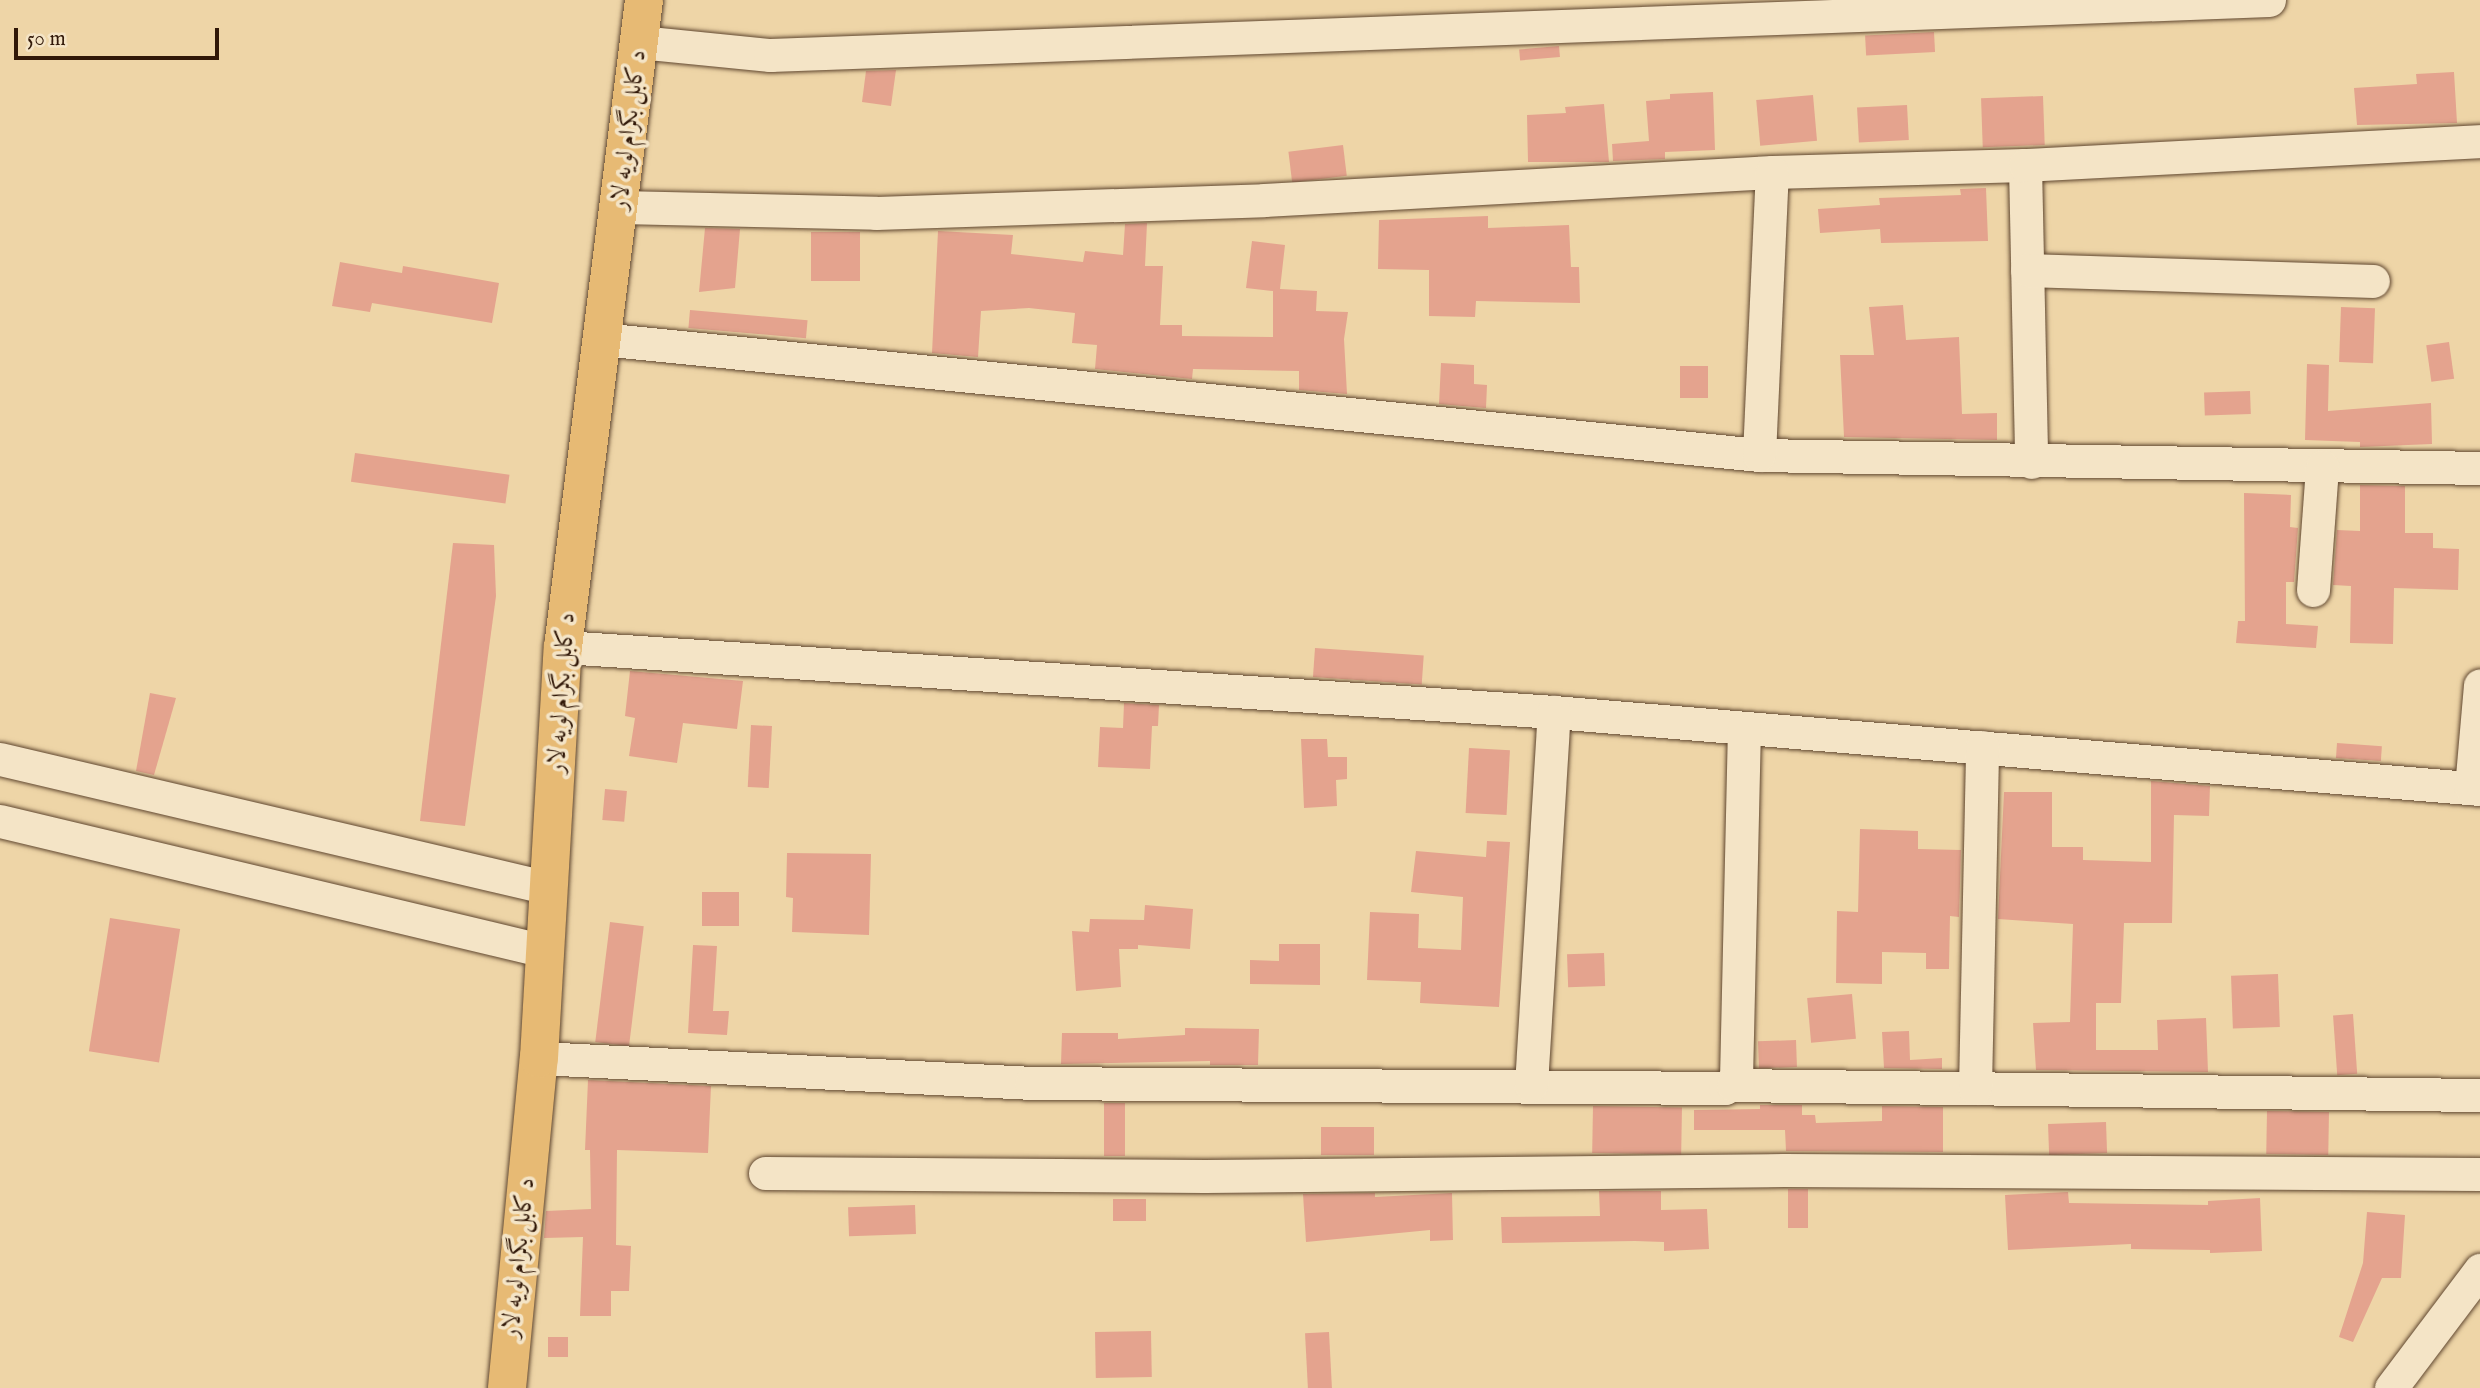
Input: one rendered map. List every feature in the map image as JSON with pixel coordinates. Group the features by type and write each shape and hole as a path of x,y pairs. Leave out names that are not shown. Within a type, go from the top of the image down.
{"highway":[{"name":"د کابل بگرام لویه لار","path":"507,1388 539,1058 563,647 644,0"}],"street":[{"path":"639,42 770,55 2269,0"},
{"path":"620,207 890,212 1264,200 1772,172 2025,165 2480,141"},
{"path":"2025,165 2031,462"},
{"path":"1759,455 1772,172"},
{"path":"2027,270 2374,281"},
{"path":"601,339 1759,455 2480,468"},
{"path":"2313,590 2322,466"},
{"path":"563,647 1555,712 2476,788 2480,685"},
{"path":"1531,1085 1555,712"},
{"path":"1733,1085 1744,727"},
{"path":"1975,1088 1982,747"},
{"path":"0,759 549,888"},
{"path":"0,821 545,951"},
{"path":"539,1058 1031,1083 1733,1085 2480,1094"},
{"path":"765,1173 1205,1176 1784,1170 2480,1174"},
{"path":"2390,1388 2480,1270"}],"building":[{"path":"1934,32 1935,52 1866,56 1865,36"},
{"path":"1559,46 1560,57 1520,60 1519,49"},
{"path":"896,70 891,106 862,102 866,71"},
{"path":"2454,72 2457,123 2357,125 2354,88 2417,84 2416,74"},
{"path":"1713,92 1715,150 1665,152 1665,159 1613,161 1612,144 1649,141 1646,101 1670,99 1670,94"},
{"path":"1813,95 1817,141 1760,146 1756,100"},
{"path":"2043,96 2045,145 1983,147 1981,98"},
{"path":"1604,104 1609,162 1528,162 1527,115 1566,113 1565,107"},
{"path":"1907,105 1909,140 1859,143 1857,108"},
{"path":"1343,145 1347,176 1292,182 1288,152"},
{"path":"1986,188 1988,241 1881,243 1880,229 1820,233 1818,209 1880,205 1879,198 1961,195 1960,189"},
{"path":"1488,216 1488,228 1569,225 1571,267 1579,267 1580,303 1476,301 1475,317 1429,316 1429,270 1378,269 1379,220"},
{"path":"1147,223 1145,266 1163,266 1160,325 1182,325 1182,336 1273,337 1273,291 1246,288 1252,241 1285,245 1280,289 1317,291 1316,311 1348,312 1344,339 1347,394 1299,390 1299,371 1193,369 1192,379 1095,369 1097,345 1072,343 1075,313 1029,308 981,311 978,357 932,353 938,231 1013,235 1011,254 1083,262 1085,251 1123,255 1125,224"},
{"path":"705,228 740,229 735,288 699,292"},
{"path":"811,232 860,232 860,281 811,281"},
{"path":"340,262 402,273 403,266 499,283 492,323 372,303 370,312 332,306"},
{"path":"1903,305 1906,340 1959,337 1962,414 1997,413 1997,440 1844,437 1840,355 1874,355 1869,307"},
{"path":"2341,307 2375,308 2373,363 2339,362"},
{"path":"690,310 808,320 806,338 688,328"},
{"path":"2449,342 2454,379 2431,382 2426,345"},
{"path":"1441,363 1474,365 1474,384 1487,385 1486,408 1439,404"},
{"path":"2307,364 2329,365 2328,411 2431,403 2432,444 2360,447 2360,442 2305,440"},
{"path":"1680,366 1708,366 1708,398 1680,398"},
{"path":"2250,391 2251,414 2205,416 2204,393"},
{"path":"355,453 509,475 505,503 351,482"},
{"path":"2360,485 2405,486 2405,533 2433,533 2433,548 2459,549 2458,590 2394,588 2393,644 2350,643 2351,586 2333,585 2337,530 2360,531"},
{"path":"2244,493 2291,495 2290,527 2298,528 2294,582 2286,582 2286,624 2318,626 2316,648 2236,643 2238,621 2245,621"},
{"path":"453,543 494,545 496,596 465,826 420,821"},
{"path":"1315,648 1424,656 1422,685 1313,677"},
{"path":"630,671 743,681 737,729 683,723 677,763 629,756 635,718 625,716"},
{"path":"150,693 176,698 154,775 136,771"},
{"path":"1124,703 1159,705 1158,726 1152,726 1150,769 1098,767 1100,727 1123,728"},
{"path":"751,725 772,726 769,788 748,787"},
{"path":"1301,739 1327,739 1328,757 1347,757 1347,779 1336,780 1337,806 1304,808"},
{"path":"2337,743 2382,746 2381,761 2336,758"},
{"path":"1469,748 1510,750 1507,815 1466,813"},
{"path":"2151,781 2210,786 2209,816 2174,815 2172,923 2124,923 2121,1003 2096,1003 2096,1050 2158,1050 2157,1020 2206,1018 2208,1072 2036,1070 2033,1023 2070,1022 2073,924 1998,919 2004,792 2052,792 2052,847 2083,847 2083,860 2151,862"},
{"path":"605,789 627,791 624,822 602,820"},
{"path":"1860,829 1918,831 1918,849 1961,850 1959,917 1950,916 1949,969 1926,969 1926,953 1882,952 1882,984 1836,983 1837,911 1858,912"},
{"path":"1487,841 1510,842 1499,1007 1420,1003 1421,982 1367,980 1370,912 1419,914 1418,948 1461,950 1463,897 1411,892 1416,851 1486,857"},
{"path":"787,853 871,854 869,935 792,932 793,898 786,897"},
{"path":"702,892 739,892 739,926 702,926"},
{"path":"1145,905 1193,909 1190,949 1138,945 1138,949 1119,949 1121,987 1076,991 1072,931 1089,932 1090,919 1144,920"},
{"path":"110,918 180,929 159,1062 89,1051"},
{"path":"610,922 644,926 629,1046 595,1042"},
{"path":"1279,944 1320,944 1320,985 1250,984 1250,960 1279,961"},
{"path":"693,945 717,946 713,1011 729,1011 727,1035 688,1033"},
{"path":"1604,953 1605,986 1568,987 1567,954"},
{"path":"2278,974 2280,1027 2233,1029 2231,976"},
{"path":"1852,994 1856,1039 1811,1043 1807,998"},
{"path":"2353,1014 2357,1074 2337,1075 2333,1015"},
{"path":"1185,1028 1259,1029 1258,1065 1210,1065 1210,1061 1061,1064 1062,1033 1118,1033 1118,1039 1185,1035"},
{"path":"1909,1031 1910,1060 1942,1058 1942,1069 1884,1068 1882,1032"},
{"path":"1796,1040 1797,1067 1759,1068 1758,1041"},
{"path":"588,1080 711,1086 708,1153 617,1150 616,1245 631,1246 629,1291 611,1291 611,1316 580,1316 583,1237 544,1238 546,1211 591,1209 590,1150 585,1150"},
{"path":"1104,1103 1125,1103 1125,1156 1104,1156"},
{"path":"1760,1105 1802,1105 1802,1115 1815,1115 1816,1123 1882,1121 1882,1106 1943,1107 1943,1152 1786,1151 1785,1130 1694,1130 1694,1110 1760,1109"},
{"path":"1593,1106 1682,1108 1681,1155 1592,1153"},
{"path":"2267,1111 2329,1112 2328,1155 2266,1154"},
{"path":"2106,1122 2107,1153 2049,1155 2048,1124"},
{"path":"1321,1127 1374,1127 1374,1155 1321,1155"},
{"path":"1788,1189 1808,1189 1808,1228 1788,1228"},
{"path":"1599,1191 1661,1191 1661,1210 1707,1209 1709,1249 1664,1251 1664,1242 1635,1241 1502,1243 1501,1217 1600,1216"},
{"path":"2068,1192 2069,1203 2208,1205 2208,1201 2260,1198 2262,1251 2210,1253 2210,1250 2131,1249 2131,1244 2008,1250 2005,1195"},
{"path":"1375,1193 1375,1197 1452,1193 1453,1240 1430,1241 1430,1230 1306,1242 1303,1194"},
{"path":"1113,1199 1146,1199 1146,1221 1113,1221"},
{"path":"915,1205 916,1234 849,1236 848,1207"},
{"path":"2367,1212 2405,1215 2401,1278 2382,1278 2353,1342 2339,1337 2363,1263"},
{"path":"1151,1331 1152,1377 1096,1378 1095,1332"},
{"path":"1329,1332 1332,1388 1308,1388 1305,1333"},
{"path":"548,1337 568,1337 568,1357 548,1357"}]}
